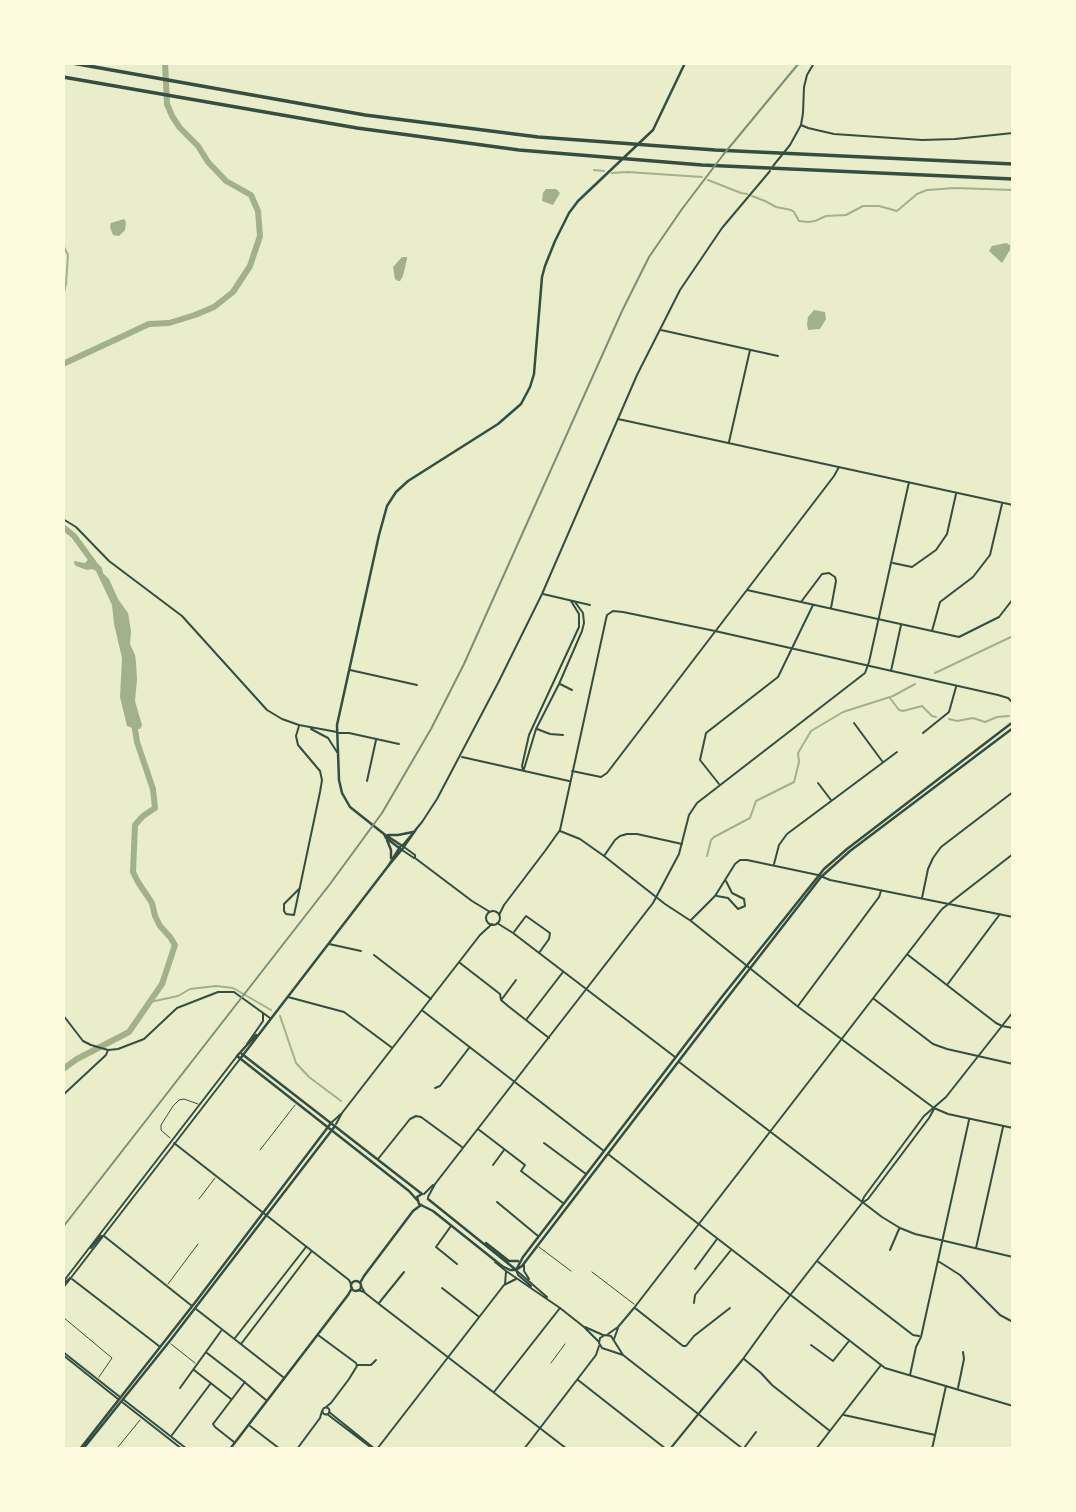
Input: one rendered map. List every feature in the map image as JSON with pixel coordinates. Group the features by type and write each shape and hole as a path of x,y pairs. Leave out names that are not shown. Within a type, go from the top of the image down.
{"highway":[{"path":"72,63 365,115 508,134 658,147 1013,164"},
{"path":"63,77 357,128 519,150 730,167 1013,179"}],"main road":[{"path":"516,1270 333,1124 238,1058 402,848 350,807 342,793 337,753 337,732 349,670 383,516 391,498 401,486 498,424 521,404 534,374 542,277 555,241 578,201 653,130 685,63"},
{"path":"471,1233 510,1261 518,1262 524,1259 820,876 847,849 1013,722"},
{"path":"820,876 849,851 1013,728"},
{"path":"386,836 414,831"},
{"path":"386,836 391,850 389,863"},
{"path":"242,1054 247,1044 260,1031"},
{"path":"242,1054 296,1103 409,1191 422,1205 433,1210 492,1258 507,1268 516,1270"},
{"path":"82,1449 333,1124"},
{"path":"516,1270 539,1236 606,1153"},
{"path":"230,1449 413,1211 418,1196 423,1194"},
{"path":"413,1211 427,1203 428,1198"},
{"path":"121,1399 169,1342 193,1307"}],"street":[{"path":"506,928 499,915 482,908 402,848 430,810 460,757 542,594 637,375 674,300 722,228 790,145 801,125 806,81 814,63"},
{"path":"801,125 834,134 922,140 1013,133"},
{"path":"660,330 778,356"},
{"path":"729,442 750,349"},
{"path":"618,419 1013,505"},
{"path":"572,771 604,776 839,466"},
{"path":"428,1198 435,1184 657,897 679,854 693,807 719,784 863,676 868,666 909,482"},
{"path":"891,562 912,567 936,550 947,534 956,493"},
{"path":"932,631 940,602 974,577 989,558 1002,503"},
{"path":"63,519 76,527 109,561 182,616 267,710 299,725 399,744"},
{"path":"801,602 822,574 829,572 836,581 831,609"},
{"path":"747,590 962,637 999,617 1013,599"},
{"path":"542,594 590,605"},
{"path":"523,770 536,729 583,627 583,613 573,601"},
{"path":"523,770 528,735 579,627 579,614 573,601"},
{"path":"719,784 700,760 706,733 776,679 813,605"},
{"path":"499,915 559,830 606,619 610,613 621,611 957,685 1003,696 1013,703"},
{"path":"891,671 901,624"},
{"path":"349,670 416,685"},
{"path":"559,684 572,690"},
{"path":"923,733 949,712 957,685"},
{"path":"854,723 883,762"},
{"path":"299,725 296,736 298,745 320,771 322,780 300,888 294,915 286,914 284,904 300,888"},
{"path":"306,726 328,738 337,753"},
{"path":"536,729 563,735"},
{"path":"367,782 376,739"},
{"path":"774,865 783,839 897,752"},
{"path":"460,757 570,781"},
{"path":"818,783 831,801"},
{"path":"922,898 928,869 941,847 1013,792"},
{"path":"559,830 580,839 604,856 934,1108 948,1114 1013,1128"},
{"path":"604,856 618,838 630,834 682,844"},
{"path":"524,1449 596,1355 600,1338 618,1327 635,1306 937,915 948,903 1013,854"},
{"path":"691,921 715,896 740,860 1013,917"},
{"path":"715,896 728,898 738,909 745,906 744,899 732,893 726,880"},
{"path":"797,1006 881,890"},
{"path":"495,912 504,905"},
{"path":"482,908 488,921 485,930"},
{"path":"487,916 490,912"},
{"path":"947,986 1000,914"},
{"path":"513,933 526,916 550,933 550,939 539,953"},
{"path":"497,923 500,919"},
{"path":"488,921 492,924"},
{"path":"333,1124 485,930 497,923 862,1203 900,1228 942,1241 1013,1257"},
{"path":"328,944 361,951"},
{"path":"374,955 431,999"},
{"path":"907,955 1002,1026 1013,1028"},
{"path":"460,962 500,995 501,1000 549,1038"},
{"path":"526,1020 564,972"},
{"path":"501,1000 516,980"},
{"path":"63,1015 80,1038 91,1045 108,1050 144,1039 177,1008 218,992 234,992 271,1018"},
{"path":"287,997 344,1012 393,1048"},
{"path":"873,998 933,1044 1013,1064"},
{"path":"423,1010 881,1365 1013,1406"},
{"path":"247,1044 263,1021 262,1012"},
{"path":"862,1203 924,1116 946,1097 1013,1012"},
{"path":"435,1088 440,1086 470,1047"},
{"path":"63,1095 106,1055 108,1050"},
{"path":"63,1285 72,1278 201,1103 238,1058"},
{"path":"63,1285 112,1218 238,1058"},
{"path":"201,1103 179,1100 161,1125 162,1130 264,1214 567,1449"},
{"path":"260,1150 296,1103"},
{"path":"670,1449 743,1359 862,1203 868,1199 934,1108"},
{"path":"378,1160 410,1119 416,1116 463,1148"},
{"path":"910,1375 969,1118"},
{"path":"976,1249 1003,1126"},
{"path":"478,1129 525,1165 521,1171 564,1204"},
{"path":"909,1136 913,1139"},
{"path":"544,1143 586,1175"},
{"path":"493,1165 505,1149"},
{"path":"894,1157 898,1160"},
{"path":"199,1199 216,1176"},
{"path":"878,1177 882,1180"},
{"path":"423,1194 435,1184"},
{"path":"497,1202 539,1236"},
{"path":"107,1222 112,1218"},
{"path":"452,1226 436,1247 457,1264"},
{"path":"890,1250 900,1228"},
{"path":"87,1251 104,1236"},
{"path":"104,1236 284,1378"},
{"path":"695,1269 717,1238"},
{"path":"166,1286 198,1244"},
{"path":"537,1245 571,1271"},
{"path":"234,1339 306,1247"},
{"path":"694,1303 695,1295 731,1250"},
{"path":"241,1344 312,1251"},
{"path":"492,1258 506,1272 561,1308 607,1350 623,1355"},
{"path":"524,1259 524,1271 530,1281"},
{"path":"817,1260 913,1335 920,1337"},
{"path":"938,1261 956,1271 1000,1315 1013,1322"},
{"path":"516,1270 548,1298"},
{"path":"516,1270 519,1276 537,1291"},
{"path":"379,1304 404,1272"},
{"path":"505,1285 506,1272"},
{"path":"592,1272 683,1346 730,1308"},
{"path":"72,1278 160,1347"},
{"path":"326,1411 375,1449 505,1285 517,1279"},
{"path":"442,1289 479,1317"},
{"path":"494,1392 561,1308"},
{"path":"63,1317 112,1358 98,1378"},
{"path":"584,1327 614,1341 623,1355 743,1449 756,1432"},
{"path":"596,1355 612,1347 618,1327"},
{"path":"180,1388 222,1330"},
{"path":"317,1334 358,1366"},
{"path":"811,1345 833,1361 850,1340"},
{"path":"169,1342 197,1364"},
{"path":"551,1363 565,1344"},
{"path":"957,1389 964,1359 963,1352"},
{"path":"207,1353 267,1401"},
{"path":"64,1355 98,1378 121,1399"},
{"path":"64,1355 182,1449"},
{"path":"743,1359 830,1431"},
{"path":"358,1366 372,1365 376,1360"},
{"path":"816,1449 881,1365"},
{"path":"297,1449 358,1366"},
{"path":"193,1369 232,1399"},
{"path":"577,1380 666,1449"},
{"path":"235,1443 213,1424 245,1382"},
{"path":"169,1437 211,1383"},
{"path":"932,1449 946,1386"},
{"path":"843,1415 935,1435"},
{"path":"118,1447 142,1416"},
{"path":"249,1425 280,1449"},
{"path":"175,1442 187,1449"}],"shaded area":[{"path":"546,189 556,189 560,193 553,205 542,201"},
{"path":"124,219 125,230 119,236 113,235 111,223"},
{"path":"1006,243 1010,245 1010,250 1002,263 989,251 992,246"},
{"path":"402,257 407,259 403,276 398,281 395,279 393,267"},
{"path":"814,310 825,312 826,319 820,329 808,330 808,317"},
{"path":"91,556 102,568 128,613 130,644 136,662 135,701 142,725 140,729 127,726 120,697 122,658 112,605 96,571 76,566 74,563 85,563"}],"waterway":[{"path":"63,364 149,324 169,323 214,307 233,292 250,266 260,236 258,211 251,195 226,181 172,116 167,104 165,63"},
{"path":"594,170 604,171"},
{"path":"612,173 702,177"},
{"path":"708,180 747,194"},
{"path":"752,196 776,207 791,210 799,221 808,222 826,216 846,215 863,206 879,206 897,211 917,194 927,190 1013,190"},
{"path":"63,245 68,255 63,297"},
{"path":"63,527 74,536 93,562"},
{"path":"935,673 1013,636"},
{"path":"707,856 711,840 750,818 756,801 794,782 799,762 798,753 811,731 843,712 893,696 915,684"},
{"path":"890,698 899,710 922,706 936,717"},
{"path":"949,719 957,721 973,718 985,722 1009,716"},
{"path":"63,1069 129,1032 162,984 175,945 160,926 152,903 133,872 135,825 155,808 153,789 137,742 134,723"},
{"path":"150,1002 178,996 190,989 216,986 233,988 271,1010"},
{"path":"280,1016 296,1063 309,1077 341,1101"}],"railway":[{"path":"63,1227 330,884 382,813 431,729 464,664 622,311 649,257 723,155 799,63"}]}
